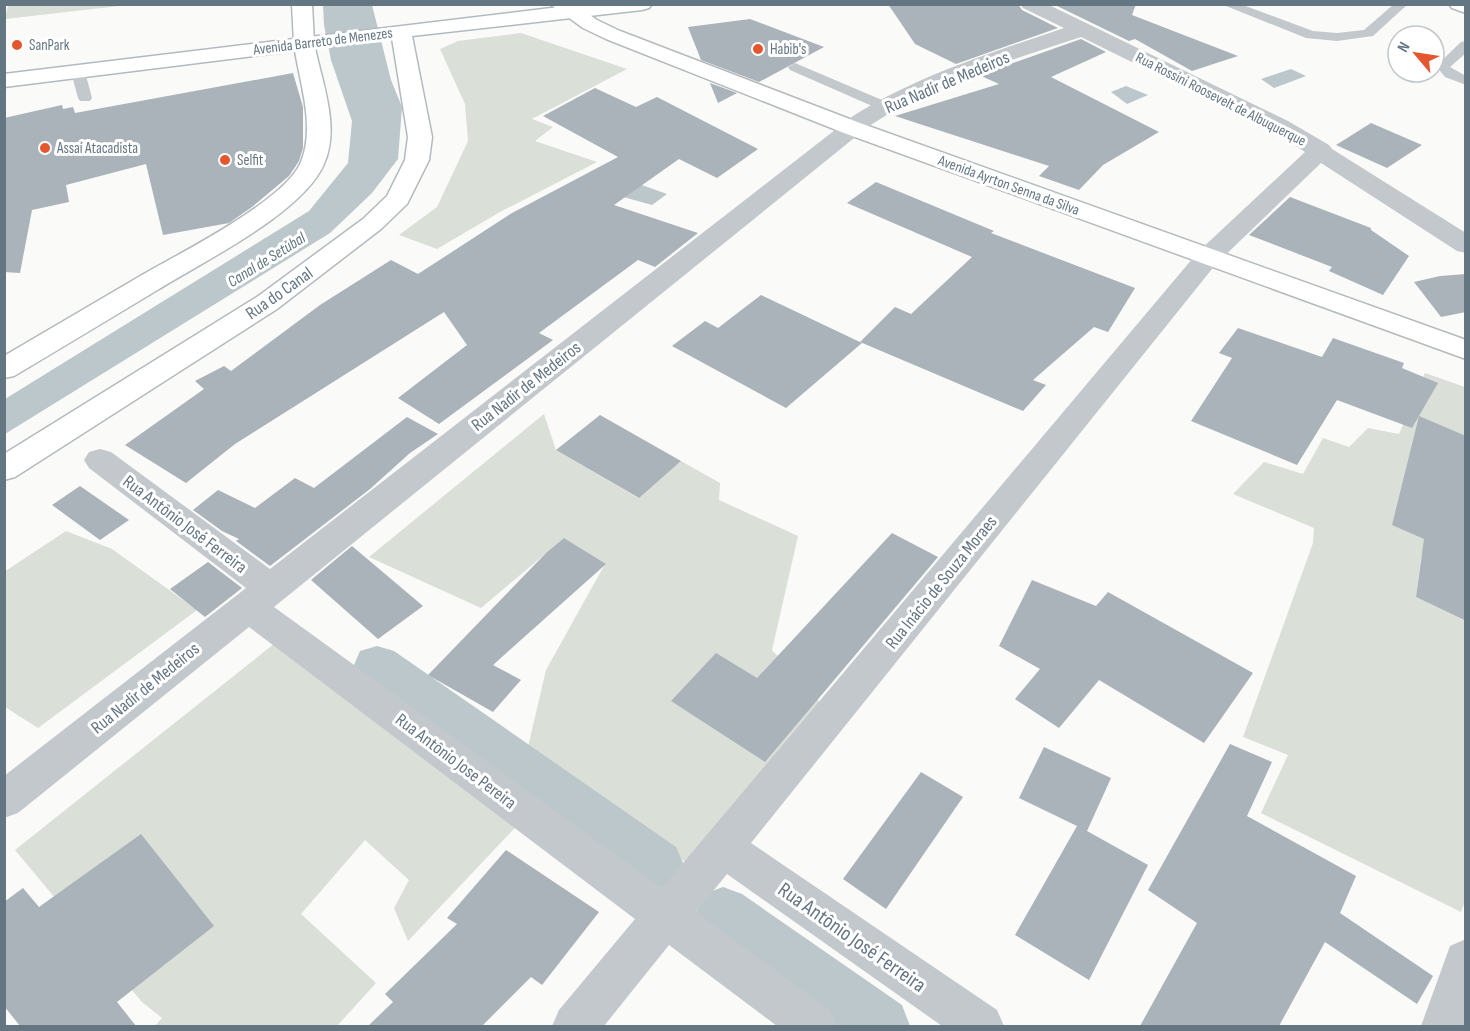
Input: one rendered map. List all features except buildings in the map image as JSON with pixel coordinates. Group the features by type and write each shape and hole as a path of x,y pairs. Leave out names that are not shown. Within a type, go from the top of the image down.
{"main road":[{"path":"4,369 233,233 276,204 299,184 312,165 320,140 320,123 311,89 309,42 302,4"},
{"name":"Avenida Barreto de Menezes","path":"4,81 564,8 642,4"},
{"path":"1459,4 1466,7"},
{"name":"Avenida Ayrton Senna da Silva","path":"564,8 613,34 852,128 1466,350"},
{"name":"Rua do Canal","path":"4,469 267,303 372,224 398,199 417,160 420,137 390,32"}],"street":[{"name":"Rua Rossini Roosevelt de Albuquerque","path":"1030,4 1280,126 1464,241"},
{"name":"Rua Nadir de Medeiros","path":"4,800 852,128 884,106 967,69 1080,30"},
{"name":"Rua Inácio de Souza Moraes","path":"575,1026 724,848 1207,258 1321,150"},
{"name":"Rua Antônio José Ferreira","path":"100,460 259,597"},
{"name":"Rua Antônio Jose Pereira","path":"259,597 665,916"},
{"name":"Rua Antônio José Ferreira","path":"724,848 981,1026"},
{"path":"665,916 814,1026"},
{"path":"1444,1026 1466,961"}],"lane":[{"path":"1227,4 1311,34 1337,37 1368,33 1402,4"},
{"path":"1466,45 1443,66 1451,76 1466,81"},
{"path":"795,67 884,106"},
{"path":"78,72 85,98"}],"shaded area":[{"path":"8,4 128,5 5,19"},
{"path":"521,33 627,69 532,119 553,127 535,141 597,162 500,212 437,249 399,235 437,207 468,141 465,104 440,49 458,41"},
{"path":"1425,373 1465,387 1465,514 1421,558 1416,597 1465,621 1466,898 1461,912 1261,813 1288,755 1243,737 1313,543 1314,528 1233,494 1264,462 1303,474 1323,438 1349,447 1368,428 1399,434"},
{"path":"544,414 556,450 638,498 681,461 720,483 719,500 798,536 772,650 825,708 691,866 527,751 546,670 605,564 564,538 481,608 369,557"},
{"path":"66,531 112,549 197,610 38,728 5,707 4,572"},
{"path":"275,643 528,814 408,941 394,908 409,880 365,840 301,914 376,983 337,1026 155,1026 162,1018 142,1002 15,850"}],"water":[{"name":"Canal de Setúbal","path":"323,5 372,5 391,80 402,107 398,159 372,193 330,233 5,434 5,399 309,211 348,163 352,121 331,60 324,25"},
{"path":"1291,69 1306,76 1274,88 1261,79"},
{"path":"1126,86 1148,95 1127,104 1111,92"},
{"path":"639,184 667,194 652,205 609,193"}],"waterway":[{"path":"377,665 657,865"},
{"path":"723,913 881,1026"}],"place":[{"name":"SanPark","path":"17,45"},
{"name":"Habib's","path":"758,49"},
{"name":"Assaí Atacadista","path":"45,148"},
{"name":"Selfit","path":"225,160"}]}
